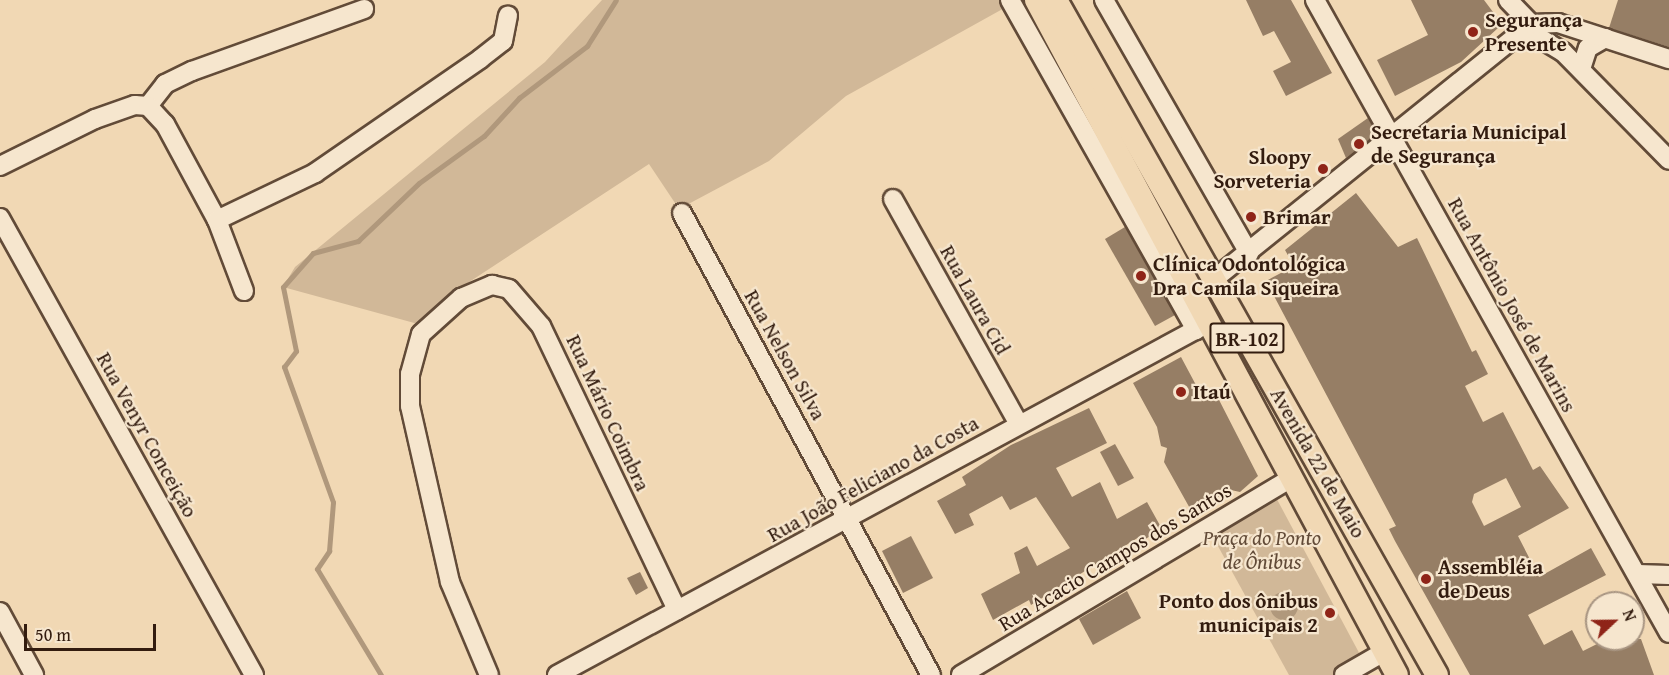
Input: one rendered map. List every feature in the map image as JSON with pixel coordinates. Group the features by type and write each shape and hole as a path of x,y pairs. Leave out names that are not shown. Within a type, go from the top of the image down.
{"main road":[{"name":"Avenida 22 de Maio","path":"1036,0 1203,326 1291,478 1397,675"},
{"name":"Avenida 22 de Maio","path":"1056,0 1437,675"}],"street":[{"name":"Avenida 22 de Maio","path":"1010,0 1203,326"},
{"path":"1104,0 1249,254"},
{"name":"Rua Antônio José de Marins","path":"1315,0 1669,633"},
{"path":"1508,0 1531,24"},
{"path":"0,166 95,119 148,106 165,84 192,71 364,9"},
{"path":"217,220 315,173 480,59 503,41 508,15"},
{"path":"1213,279 1249,254 1531,24 1558,22 1669,59"},
{"path":"1515,35 1546,40 1581,69 1669,160"},
{"path":"1581,69 1585,52 1605,38"},
{"path":"148,106 165,124 217,220 244,291"},
{"name":"Rua Laura Cid","path":"893,199 1018,423"},
{"name":"Rua Nelson Silva","path":"682,213 849,519 931,675"},
{"name":"Rua Venyr Conceição","path":"0,218 254,675"},
{"name":"Rua Mário Coimbra","path":"489,675 450,582 410,406 410,374 421,334 461,298 492,285 509,289 528,306 677,610"},
{"name":"Rua João Feliciano da Costa","path":"557,675 849,519 1018,423 1203,326"},
{"name":"Rua Acacio Campos dos Santos","path":"961,675 1291,478"},
{"path":"1638,574 1669,575"},
{"path":"0,612 34,675"},
{"path":"1344,675 1384,652"}],"green space":[{"path":"602,0 1049,0 1219,317 1198,327 1017,1 846,96 769,161 679,209 649,164 460,288 418,324 283,287 295,267 545,62"},
{"name":"Praça do Ponto de Ônibus","path":"1272,490 1364,662 1344,675 1289,675 1208,528"}],"shaded area":[{"path":"1284,592 1294,596 1298,606 1294,616 1284,620 1274,616 1270,606 1274,596"}],"building":[{"path":"1246,0 1291,0 1332,73 1286,96 1273,71 1291,62 1274,31 1263,36"},
{"path":"1411,0 1484,0 1499,20 1498,28 1461,62 1395,96 1377,60 1428,35"},
{"path":"1618,0 1669,0 1669,47 1609,28"},
{"name":"Secretaria Municipal de Segurança","path":"1368,118 1377,134 1346,158 1338,139"},
{"path":"1356,193 1398,247 1417,238 1472,352 1476,350 1488,374 1465,386 1483,422 1503,412 1533,470 1540,466 1569,508 1518,536 1539,577 1591,548 1606,575 1528,615 1544,645 1572,630 1583,651 1645,650 1654,675 1470,675 1395,541 1389,529 1396,526 1266,281 1294,266 1285,250","holes":["1506,478 1521,507 1484,526 1472,502 1474,494"]},
{"name":"Clínica Odontológica Dra Camila Siqueira","path":"1125,227 1175,315 1155,326 1105,239"},
{"path":"1181,357 1204,400 1216,394 1258,476 1240,492 1231,490 1192,512 1164,462 1167,448 1161,446 1157,427 1133,383"},
{"path":"1089,408 1107,443 1056,468 1072,497 1100,482 1117,519 1147,502 1162,529 1142,541 1139,537 1031,605 1029,600 993,620 981,594 1020,573 1014,553 1027,546 1037,566 1070,548 1036,497 1010,510 1002,496 969,514 974,525 955,534 937,501 966,485 962,477 1011,445"},
{"path":"1115,444 1134,478 1118,486 1100,452"},
{"path":"911,536 933,578 903,593 882,551"},
{"path":"640,572 648,588 636,595 627,578"},
{"path":"1127,591 1141,618 1093,645 1079,619"}],"waterway":[{"path":"381,675 317,569 329,551 333,502 284,367 296,351 283,287 313,253 358,241 419,183 484,136 519,98 587,46 616,0"}],"place":[{"name":"Segurança Presente","path":"1473,32"},
{"name":"Secretaria Municipal de Segurança","path":"1359,144"},
{"name":"Sloopy Sorveteria","path":"1323,169"},
{"name":"Brimar","path":"1251,217"},
{"name":"Clínica Odontológica Dra Camila Siqueira","path":"1141,276"},
{"name":"Itaú","path":"1181,392"},
{"name":"Assembléia de Deus","path":"1426,579"},
{"name":"Ponto dos ônibus municipais 2","path":"1330,613"}]}
